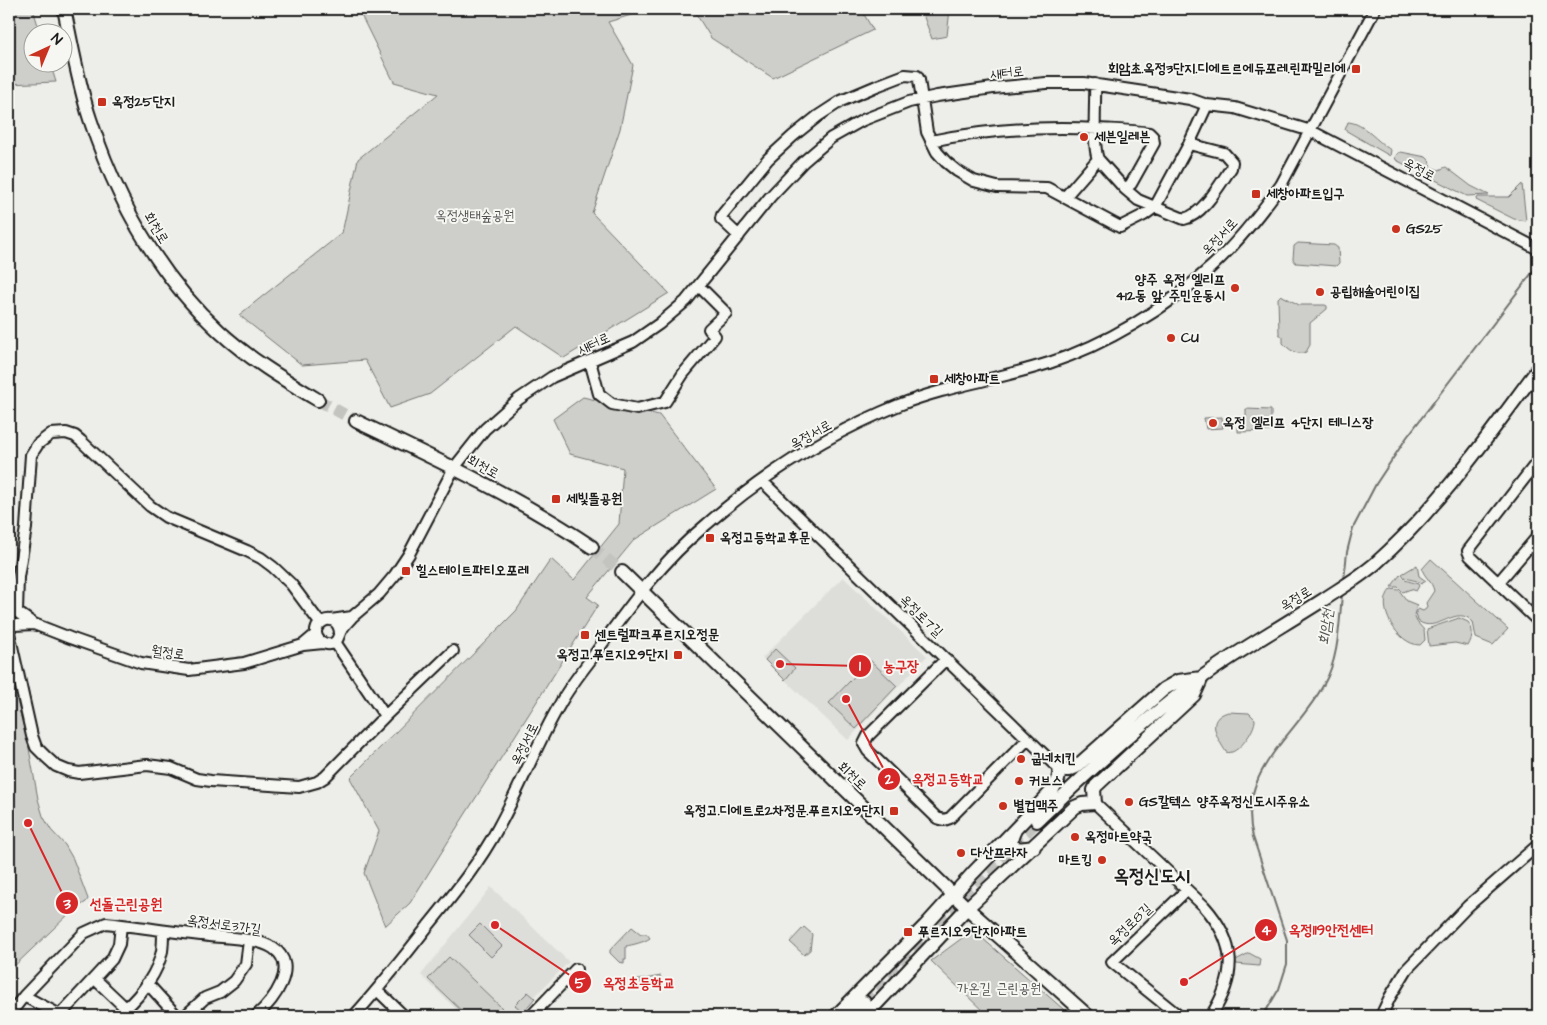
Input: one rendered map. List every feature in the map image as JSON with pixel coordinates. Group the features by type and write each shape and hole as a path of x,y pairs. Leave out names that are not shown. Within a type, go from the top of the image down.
{"main road":[{"name":"회천로","path":"64,9 90,117 114,180 146,242 174,281 219,331 267,369 318,400"},
{"name":"옥정로","path":"1037,821 1078,781 1202,678 1344,586 1375,563 1431,508 1486,440 1538,369"},
{"name":"회천로","path":"356,421 454,468 540,515 592,547"},
{"name":"회천로","path":"622,572 953,895 1088,1016"},
{"path":"836,1016 926,926 953,895 1076,767 1164,689 1178,681 1202,678"},
{"path":"865,1016 967,908 1194,695 1202,678"},
{"path":"1052,792 1058,780 1060,770 1069,770 1076,767"},
{"path":"1075,807 1082,804 1095,803 1094,790 1096,786"},
{"path":"1015,830 1011,838 1014,847 1020,849 1034,847"},
{"path":"876,974 880,972 888,975 892,980 892,988"},
{"path":"850,1016 864,1002"}],"street":[{"name":"옥정서로","path":"354,1016 378,990 465,880 499,827 561,702 641,590 659,570 707,523 762,481 791,461 851,428 926,395 1048,363 1074,354 1136,322 1181,292 1209,269 1268,204 1281,185 1375,9"},
{"path":"739,236 724,224 721,220 722,215 768,158 818,116 841,101 905,75 917,76 919,80 927,132 936,152 946,162 974,181 997,187 1047,188 1120,227 1144,215 1154,207 1189,144 1207,105"},
{"name":"새터로","path":"454,468 485,429 519,399 552,377 633,342 659,324 686,301 770,197 803,162 831,138 863,120 909,102 922,99 993,88 1046,83 1095,84 1190,99 1207,105 1235,108 1311,130"},
{"path":"1095,84 1095,153 1098,159 1138,200 1184,219 1191,217 1208,201 1231,168 1232,162 1224,153 1189,144"},
{"path":"931,141 970,133 1044,127 1149,132 1153,137 1154,143 1131,184 1126,189"},
{"name":"옥정로","path":"1311,130 1538,249"},
{"path":"1065,197 1098,159"},
{"path":"590,361 599,394 612,404 637,409 665,402 683,374 715,336 709,329 726,313 699,286"},
{"path":"10,628 18,619 18,577 26,528 31,455 45,437 51,434 66,433 82,441 150,506 166,517 247,551 273,566 291,584 320,623"},
{"path":"303,645 331,644 338,640 340,632 352,617 379,594 409,554 454,468"},
{"path":"1536,469 1469,549 1470,556 1535,618 1538,606"},
{"name":"옥정로7길","path":"762,481 1060,770"},
{"path":"1498,583 1538,536"},
{"path":"9,599 18,577"},
{"path":"9,605 34,624"},
{"path":"303,645 316,634 316,630 323,621 352,617"},
{"path":"331,620 338,625 340,632"},
{"path":"10,628 34,624"},
{"name":"월정로","path":"34,624 141,663 189,670 244,663 303,645"},
{"path":"10,628 32,736 36,747 56,766 79,773 147,765 171,768 197,779 300,787 317,782 325,777 453,651"},
{"path":"316,634 323,643"},
{"path":"335,642 385,716"},
{"path":"946,659 868,736 864,744 868,751 937,818 944,820 950,818 1028,739"},
{"path":"1095,803 1187,890 1216,919 1224,932 1229,949 1230,970 1225,988 1211,1016"},
{"path":"1381,1016 1407,969 1468,906 1538,845"},
{"name":"옥정로8길","path":"1179,1016 1112,962 1187,890"},
{"name":"옥정서로3가길","path":"9,1015 24,996 84,932 106,923 249,941 273,948 284,963 283,981 272,1000 256,1016"},
{"path":"24,996 61,1016 112,959 119,944 121,925"},
{"path":"126,1008 148,983 157,967 162,950 163,931"},
{"path":"185,1016 205,998 220,992 234,981 246,964 249,941"},
{"path":"531,1016 576,969"},
{"path":"95,979 134,1016"},
{"path":"148,983 177,1016"},
{"path":"378,990 404,1016"}],"shaded area":[{"path":"843,577 927,656 848,740 762,658"},
{"path":"491,887 569,962 515,1016 463,1016 421,975"}],"green space":[{"path":"9,9 33,9 37,22 22,22 22,72 53,72 56,82 9,84"},
{"name":"옥정생태숲공원","path":"358,9 644,9 641,12 608,22 633,65 620,129 592,213 669,293 564,358 516,326 430,394 390,408 365,360 302,365 239,315 342,233 358,159 438,94 394,82"},
{"path":"693,9 861,9 873,30 773,78 711,38"},
{"path":"921,9 950,9 947,36 932,39"},
{"path":"1348,122 1365,129 1391,150 1390,156 1345,130"},
{"path":"1401,152 1426,157 1431,167 1439,170 1446,167 1471,186 1489,195 1467,196 1396,160 1395,157"},
{"path":"1522,184 1526,221 1514,219 1476,200 1478,197 1509,197"},
{"path":"1298,243 1334,245 1338,248 1339,263 1336,266 1296,263 1293,259 1294,246"},
{"path":"1281,295 1299,305 1327,306 1327,309 1310,323 1310,345 1306,352 1297,353 1291,350 1283,343 1283,337 1279,334 1278,298"},
{"path":"583,397 659,415 716,489 634,540 587,597 598,605 410,903 385,926 364,873 379,831 350,778 516,611 551,559 574,580 619,524 623,468 570,454 553,419"},
{"path":"1246,409 1271,410 1271,431 1238,432 1238,417 1246,417"},
{"name":"옥정 엘리프 4단지 테니스장","path":"1222,417 1223,428 1206,429 1204,418"},
{"path":"1431,559 1508,629 1493,645 1476,638 1473,622 1467,617 1453,617 1432,624 1418,621 1416,613 1418,609 1423,611 1426,609 1426,603 1434,591 1422,569"},
{"path":"1417,565 1419,576 1426,581 1421,584 1405,578 1402,574"},
{"path":"1400,575 1405,580 1418,584 1419,586 1416,591 1411,589 1403,592 1398,587 1391,587"},
{"path":"1391,589 1399,590 1407,601 1417,605 1414,615 1424,630 1425,640 1420,645 1404,639 1391,623 1385,605 1386,596"},
{"path":"1459,618 1468,622 1472,631 1472,637 1468,646 1455,643 1429,646 1427,629"},
{"path":"775,649 795,668 785,680 765,660"},
{"path":"870,660 897,686 856,729 829,703"},
{"path":"9,670 28,743 43,816 73,859 88,899 72,911 9,971"},
{"path":"1228,712 1249,713 1255,719 1245,741 1235,750 1226,752 1215,730 1215,724 1216,719"},
{"path":"480,924 502,946 491,957 469,935"},
{"path":"632,927 641,934 647,934 650,938 626,946 626,959 624,959 624,963 619,962 610,953 610,950"},
{"path":"804,927 812,934 810,950 804,955 790,942"},
{"name":"가온길 근린공원","path":"973,930 1071,1016 988,1016 931,961"},
{"path":"1249,953 1260,959 1259,966 1236,964 1236,960"},
{"path":"449,957 502,1008 493,1016 467,1016 428,979"},
{"path":"661,976 650,991 638,980 639,980"},
{"path":"528,992 535,998 523,1012 515,1005"}],"waterway":[{"name":"회암천","path":"1344,580 1347,552 1353,528 1376,484 1407,437 1538,265"},
{"name":"회암천","path":"1263,1016 1279,989 1287,964 1287,940 1253,837 1250,814 1253,792 1261,773 1272,755 1312,703 1329,674 1338,641 1342,595"}],"tunnel":[{"path":"318,400 356,421"},
{"path":"592,547 622,572"},
{"path":"864,1002 1037,821"}],"place":[{"name":"회암초.옥정3단지.디에트르에듀포레.린파밀리에","path":"1356,69"},
{"name":"옥정25단지","path":"102,102"},
{"name":"세븐일레븐","path":"1084,137"},
{"name":"세창아파트입구","path":"1256,194"},
{"name":"GS25","path":"1396,229"},
{"name":"양주 옥정 엘리프 412동 앞 주민운동시","path":"1235,288"},
{"name":"공립해솔어린이집","path":"1320,292"},
{"name":"CU","path":"1171,338"},
{"name":"세창아파트","path":"934,379"},
{"name":"옥정 엘리프 4단지 테니스장","path":"1213,423"},
{"name":"세빛뜰공원","path":"556,499"},
{"name":"옥정고등학교후문","path":"710,538"},
{"name":"힐스테이트파티오포레","path":"406,571"},
{"name":"센트럴파크푸르지오정문","path":"585,635"},
{"name":"옥정고.푸르지오9단지","path":"678,655"},
{"name":"농구장","path":"780,664"},
{"name":"옥정고등학교","path":"846,699"},
{"name":"굽네치킨","path":"1021,759"},
{"name":"커브스","path":"1019,781"},
{"name":"GS칼텍스 양주옥정신도시주유소","path":"1129,802"},
{"name":"별컵맥주","path":"1003,806"},
{"name":"옥정고.디에트로2차정문.푸르지오9단지","path":"894,811"},
{"name":"선돌근린공원","path":"28,823"},
{"name":"옥정마트약국","path":"1075,837"},
{"name":"다산프라자","path":"961,853"},
{"name":"마트킹","path":"1102,860"},
{"name":"옥정초등학교","path":"495,925"},
{"name":"푸르지오9단지아파트","path":"908,932"},
{"name":"옥정119안전센터","path":"1184,982"}],"district":[{"name":"옥정신도시","path":"1152,876"}]}
